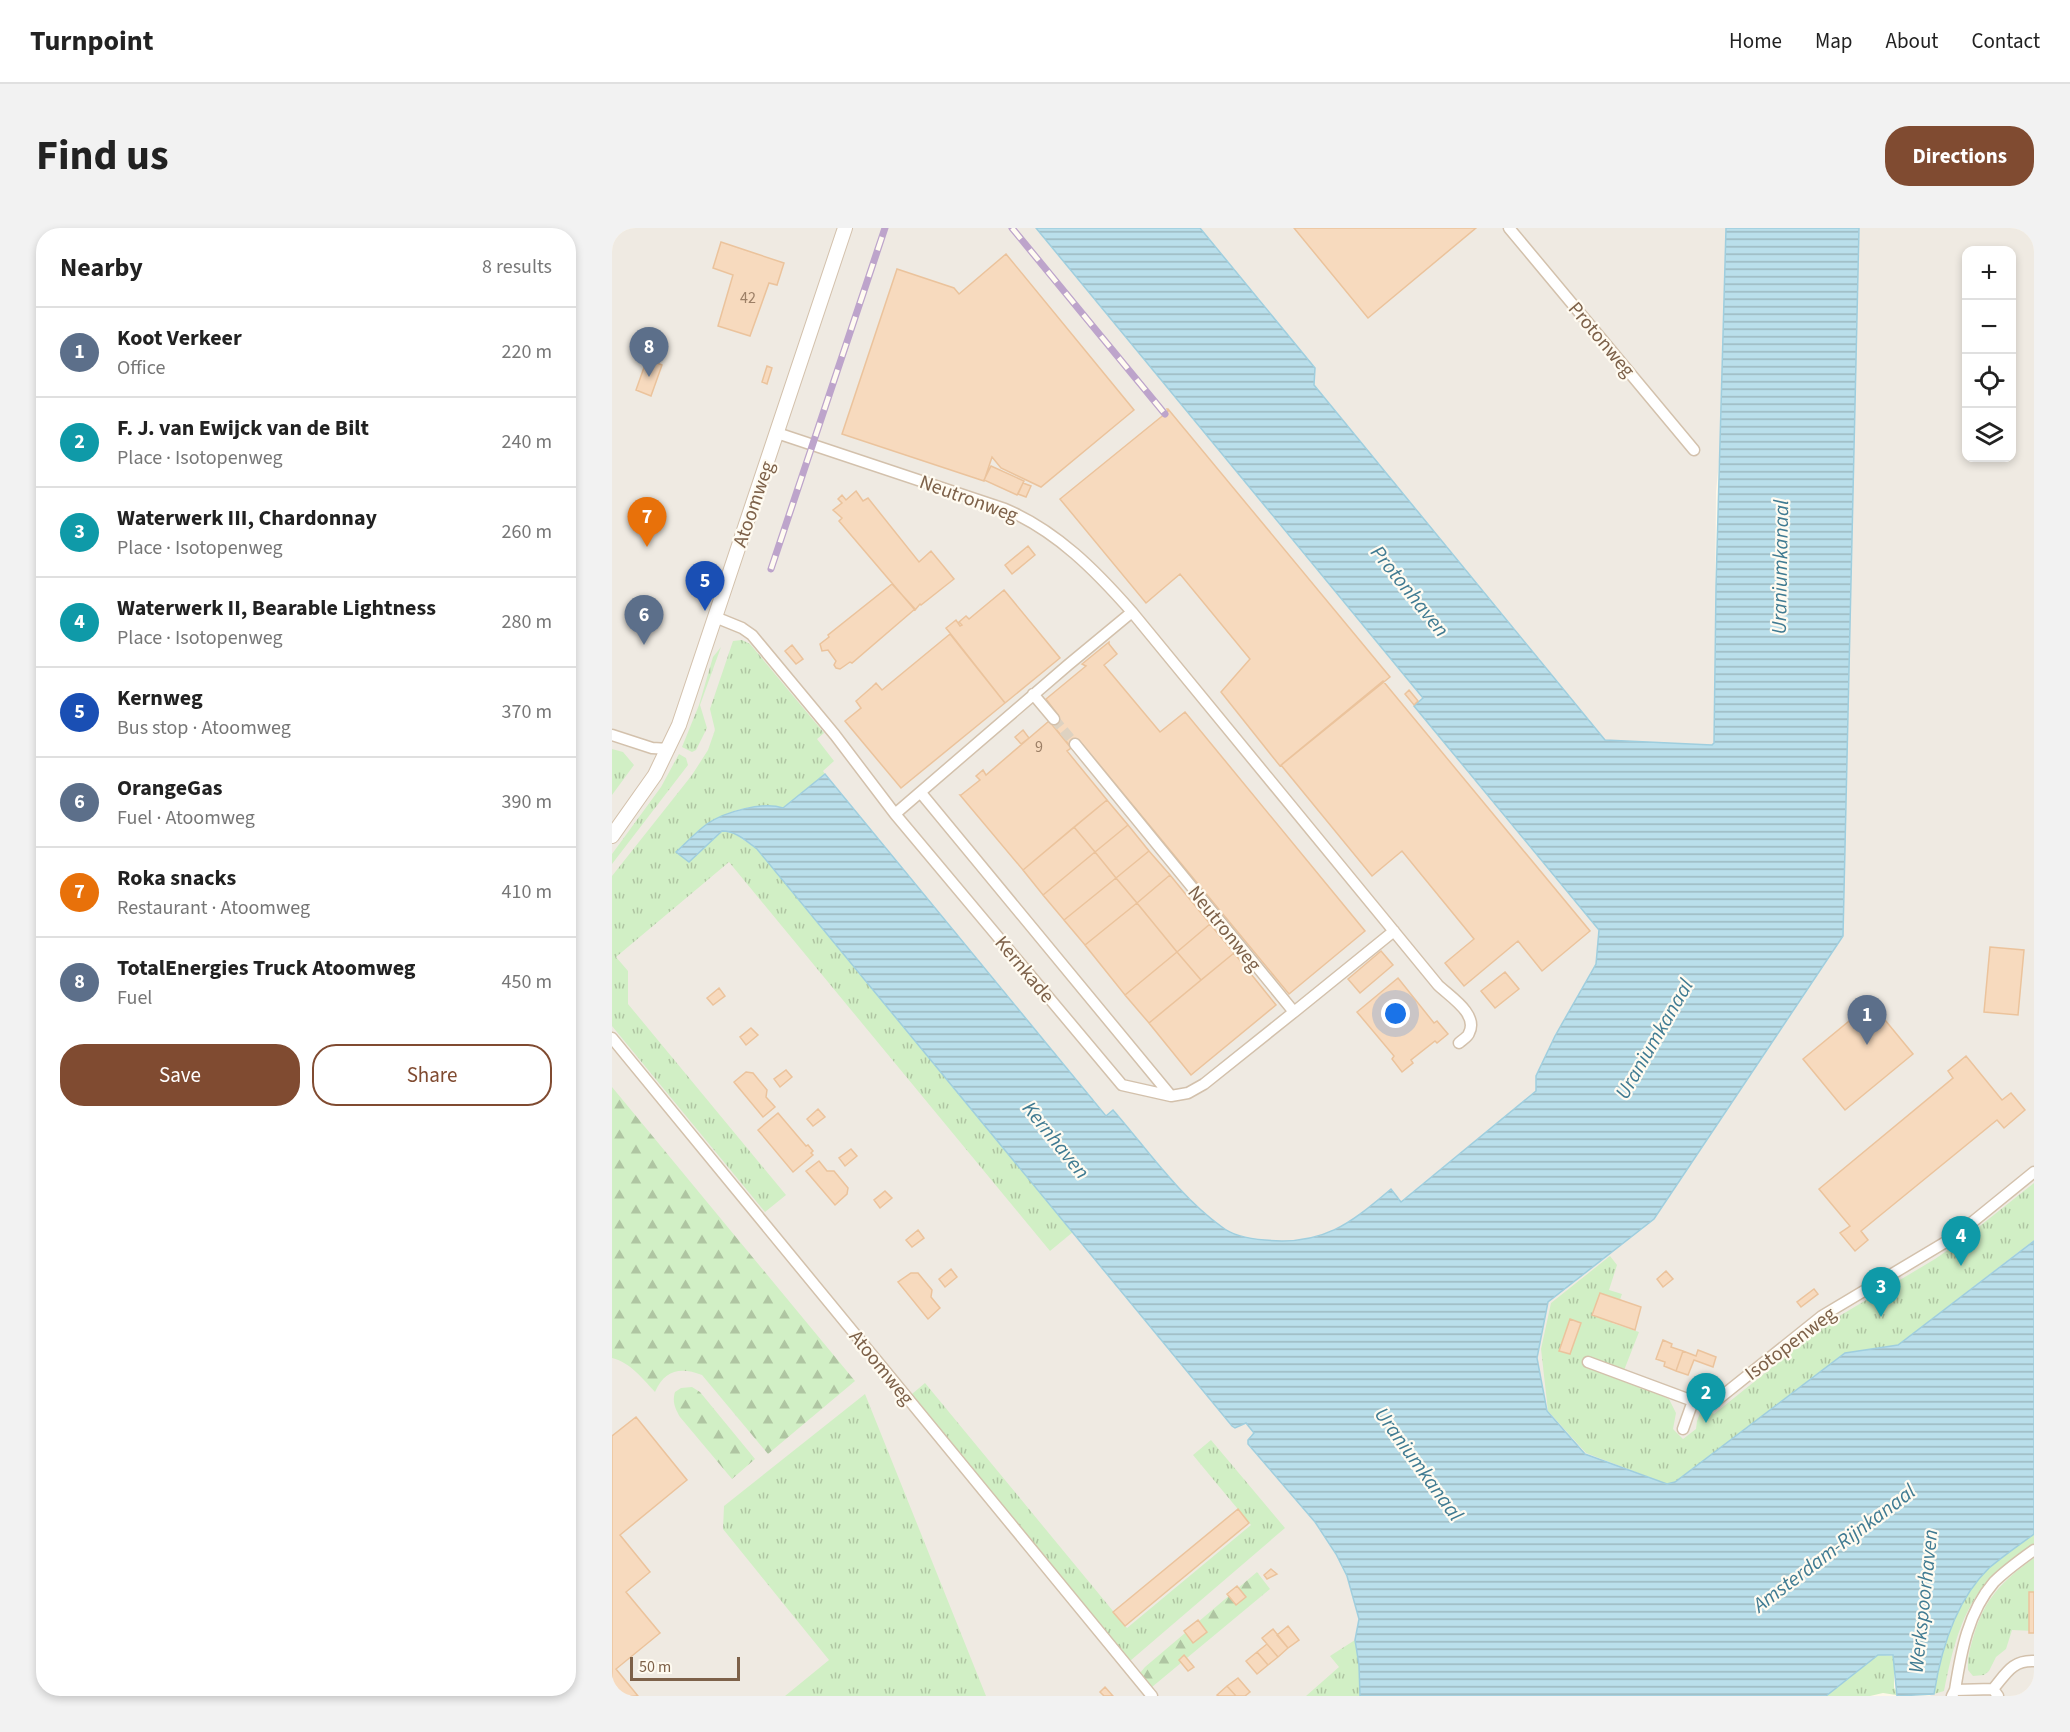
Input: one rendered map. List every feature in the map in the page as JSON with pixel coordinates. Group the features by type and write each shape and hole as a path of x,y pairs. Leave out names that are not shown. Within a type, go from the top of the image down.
{"street":[{"name":"Atoomweg","path":"612,836 639,799 669,749 680,725 845,228"},
{"name":"Protonweg","path":"1509,228 1694,450"},
{"name":"Neutronweg","path":"777,433 867,461 1011,512 1068,546 1103,578 1438,985 1469,1015 1472,1024 1469,1034 1459,1043"},
{"path":"895,814 1033,694 1132,612"},
{"name":"Kernkade","path":"715,617 742,628 752,635 835,735 895,814 1122,1085 1171,1096"},
{"path":"1033,694 1054,719"},
{"path":"612,735 651,748 669,749"},
{"name":"Neutronweg","path":"1075,744 1294,1012"},
{"name":"Kernkade","path":"921,793 1171,1096"},
{"path":"1171,1096 1188,1093 1204,1084 1394,931"},
{"name":"Atoomweg","path":"612,1038 1152,1696"},
{"name":"Isotopenweg","path":"1588,1362 1693,1401 1712,1404 1822,1316 1954,1237 2034,1172"},
{"path":"1683,1429 1693,1401"},
{"path":"2034,1550 2008,1569 1984,1596 1962,1645 1953,1693 1996,1692 2007,1671 2022,1660 2034,1660"}],"shaded area":[{"path":"612,228 1036,228 1423,699 1414,706 1599,930 1596,964 1555,1036 1536,1091 1400,1202 1391,1189 1359,1217 1337,1229 1310,1239 1279,1242 1250,1239 1223,1229 1189,1200 1114,1110 1107,1116 938,912 722,831 782,879 1232,1426 1235,1428 1246,1423 1253,1430 1254,1433 1250,1436 1248,1444 1315,1522 1347,1576 1359,1619 1355,1640 1360,1696 612,1696"},
{"path":"1200,228 1726,228 1720,451 1716,492 1714,743 1712,745 1605,740 1314,385 1315,368"},
{"path":"1859,228 2034,228 2034,1241 1898,1345 1667,1484 1582,1452 1547,1411 1537,1358 1548,1302 1654,1219 1843,936"},
{"path":"2034,1534 2034,1696 1929,1696 1934,1694 1958,1611"}],"green space":[{"path":"742,640 750,644 824,733 817,739 834,761 823,771 825,774 783,808 752,807 724,816 689,862 722,831 732,832 757,849 1073,1232 1050,1251 729,862 616,957 628,971 628,1004 786,1195 765,1212 612,1026 612,876 692,775 708,750 715,730 710,709 733,641"},
{"path":"721,647 700,705 707,728 696,750 692,752 682,747 699,705 713,657"},
{"path":"612,749 623,752 634,765 612,795"},
{"path":"679,754 686,758 688,765 612,864 612,854 661,787"},
{"path":"612,1087 855,1381 768,1454 702,1375 687,1371 674,1372 659,1384 655,1392 631,1367 612,1358"},
{"path":"2034,1183 2034,1240 1898,1345 1845,1353 1675,1482 1667,1484 1586,1453 1548,1411 1541,1349 1551,1303 1610,1256 1617,1265 1609,1290 1622,1294 1612,1323 1639,1332 1621,1378 1669,1399 1676,1413 1673,1429 1683,1439 1696,1429 1700,1413 1708,1411 1714,1414 1826,1324 1935,1259"},
{"path":"925,1383 1127,1628 1251,1525 1193,1455 1211,1440 1285,1528 1130,1661 912,1394"},
{"path":"692,1387 700,1392 755,1459 732,1479 677,1411 674,1402 675,1392 681,1388"},
{"path":"865,1394 986,1696 785,1696 829,1660 723,1529 724,1506"},
{"path":"2034,1534 2034,1544 2006,1565 1980,1591 1959,1632 1944,1691 1934,1694 1951,1626 1967,1595 1989,1568"},
{"path":"2034,1558 2034,1631 2012,1630 2006,1649 1996,1657 1989,1671 1984,1675 1973,1676 1968,1670 1968,1658 1977,1624 1983,1612 2004,1583"},
{"path":"1257,1572 1270,1589 1152,1687 1140,1673 1145,1667"},
{"path":"1355,1640 1360,1696 1306,1696 1339,1667 1330,1656"},
{"path":"1878,1655 1894,1656 1896,1695 1883,1693 1870,1696 1826,1696"}],"water":[{"path":"1036,228 1200,228 1315,368 1314,385 1605,740 1712,745 1714,743 1726,228 1859,228 1843,936 1654,1219 1548,1302 1537,1358 1547,1411 1585,1454 1667,1484 1675,1482 1845,1353 1898,1345 2034,1241 2034,1534 1989,1568 1967,1595 1951,1626 1934,1694 1897,1696 1893,1655 1878,1655 1826,1696 1360,1696 1355,1640 1359,1619 1347,1576 1315,1522 1248,1444 1248,1440 1254,1433 1246,1423 1235,1428 1232,1426 757,849 736,835 722,831 689,862 676,852 699,830 714,820 733,812 755,807 783,808 825,774 1106,1116 1113,1110 1192,1202 1231,1233 1265,1240 1303,1239 1334,1230 1362,1213 1391,1189 1401,1202 1536,1091 1536,1076 1555,1036 1596,964 1599,930 1414,706 1423,698"}],"building":[{"path":"1294,228 1476,228 1368,318"},
{"path":"721,242 784,263 777,285 769,283 750,336 718,326 733,275 713,268"},
{"path":"1006,254 1134,410 1041,487 1001,468 992,457 984,481 842,434 897,269 954,288 959,294"},
{"path":"647,359 662,365 651,396 636,390"},
{"path":"767,366 772,368 767,384 762,382"},
{"path":"1167,409 1390,677 1280,766 1221,692 1250,659 1180,574 1146,603 1060,499 1161,417 1168,411"},
{"path":"991,466 1024,481 1017,495 984,480"},
{"path":"1023,483 1031,486 1026,497 1018,494"},
{"path":"856,491 863,501 868,498 919,562 931,551 954,579 915,610 839,521 842,518 833,510 842,503 838,499 842,495 846,500"},
{"path":"1028,546 1035,555 1012,574 1005,565"},
{"path":"892,584 915,609 852,663 840,669 836,668 834,665 836,661 828,650 822,651 820,644"},
{"path":"1004,590 1060,658 1005,703 946,628 956,620 960,626 962,625 959,622 966,616 969,619"},
{"path":"950,634 1005,703 901,788 845,721 861,708 856,701 876,683 882,690"},
{"path":"1109,642 1117,654 1104,665 1160,732 1185,712 1365,931 1289,994 1079,740 1071,747 1050,722 1058,715 1046,699 1086,666 1082,664"},
{"path":"792,645 803,659 796,664 785,651"},
{"path":"1383,681 1590,931 1542,971 1518,941 1464,986 1445,963 1474,939 1402,851 1372,876 1281,765"},
{"path":"1409,690 1418,701 1414,705 1405,694"},
{"path":"1049,721 1071,748 1067,751 1107,800 1023,870 960,795 980,780 976,776 983,770 986,775"},
{"path":"1023,730 1029,738 1021,744 1015,737"},
{"path":"1107,800 1128,825 1095,852 1074,827"},
{"path":"1128,825 1149,851 1116,878 1095,852"},
{"path":"1074,827 1095,852 1043,895 1023,870"},
{"path":"1149,851 1170,875 1137,903 1116,878"},
{"path":"1095,852 1116,878 1064,920 1043,895"},
{"path":"1170,875 1210,924 1177,952 1137,903"},
{"path":"1116,878 1137,903 1085,945 1064,920"},
{"path":"1137,903 1177,952 1125,995 1085,945"},
{"path":"1210,924 1234,953 1201,980 1177,952"},
{"path":"1990,947 2024,950 2018,1015 1984,1012"},
{"path":"1381,951 1393,965 1360,993 1348,979"},
{"path":"1177,952 1201,980 1149,1023 1125,995"},
{"path":"1234,953 1276,1005 1191,1075 1149,1023"},
{"path":"1505,972 1519,989 1495,1008 1481,991"},
{"path":"1398,978 1434,1023 1437,1021 1448,1034 1411,1060 1413,1063 1402,1072 1392,1059 1394,1056 1357,1012"},
{"path":"719,988 725,996 713,1005 707,998"},
{"path":"1871,1003 1913,1054 1845,1110 1803,1059"},
{"path":"751,1028 758,1035 746,1045 740,1037"},
{"path":"1966,1056 2002,1100 2011,1093 2025,1110 2004,1128 1997,1120 1861,1231 1868,1240 1855,1251 1840,1233 1850,1226 1819,1189 1953,1078 1948,1071"},
{"path":"786,1070 792,1077 780,1087 774,1079"},
{"path":"746,1072 753,1073 767,1090 766,1097 775,1107 763,1117 734,1082"},
{"path":"818,1109 825,1117 813,1126 807,1119"},
{"path":"778,1113 813,1151 811,1153 813,1155 793,1172 758,1130"},
{"path":"851,1149 857,1156 845,1166 839,1158"},
{"path":"819,1161 827,1171 834,1171 848,1188 847,1194 835,1205 806,1171"},
{"path":"885,1191 892,1198 880,1208 874,1200"},
{"path":"918,1230 924,1238 912,1247 906,1240"},
{"path":"951,1269 957,1277 945,1287 939,1279"},
{"path":"1666,1271 1673,1279 1663,1287 1657,1279"},
{"path":"911,1273 918,1273 932,1290 931,1297 940,1308 928,1319 898,1282"},
{"path":"1814,1289 1818,1294 1801,1307 1797,1302"},
{"path":"1600,1293 1641,1307 1635,1330 1592,1315"},
{"path":"1570,1319 1581,1323 1570,1354 1559,1351"},
{"path":"1663,1340 1672,1344 1671,1347 1683,1351 1676,1371 1664,1366 1665,1362 1656,1359"},
{"path":"1698,1350 1716,1357 1713,1367 1694,1360 1688,1375 1676,1371 1683,1351 1696,1356"},
{"path":"636,1417 687,1480 620,1535 650,1572 626,1592 660,1633 616,1669 638,1696 612,1696 612,1436"},
{"path":"1238,1509 1249,1523 1125,1626 1113,1612"},
{"path":"1271,1569 1277,1574 1267,1579 1264,1575"},
{"path":"1237,1586 1246,1597 1236,1605 1227,1594"},
{"path":"2029,1592 2034,1592 2034,1633 2029,1633"},
{"path":"1198,1620 1207,1632 1193,1643 1184,1631"},
{"path":"1288,1626 1299,1640 1288,1648 1277,1635"},
{"path":"1273,1629 1288,1648 1278,1657 1262,1638"},
{"path":"1267,1644 1278,1657 1268,1665 1257,1652"},
{"path":"1257,1652 1268,1665 1257,1674 1246,1661"},
{"path":"1184,1655 1194,1667 1188,1671 1179,1660"},
{"path":"1238,1678 1250,1692 1245,1696 1236,1696 1227,1686"},
{"path":"1227,1686 1236,1696 1217,1695"},
{"path":"1105,1687 1113,1696 1104,1696 1100,1692"}],"tunnel":[{"path":"1054,719 1075,744"}],"railway":[{"path":"771,569 885,228"},
{"path":"1012,228 1165,414"}],"place":[{"name":"TotalEnergies Truck Atoomweg","path":"649,377"},
{"name":"Roka snacks","path":"647,547"},
{"name":"Kernweg","path":"705,611"},
{"name":"OrangeGas","path":"644,645"},
{"name":"Koot Verkeer","path":"1867,1045"},
{"name":"Waterwerk II, Bearable Lightness","path":"1961,1266"},
{"name":"Waterwerk III, Chardonnay","path":"1881,1317"},
{"name":"F. J. van Ewijck van de Bilt","path":"1706,1423"}],"water label":[{"name":"Uraniumkanaal","path":"1780,567"},
{"name":"Protonhaven","path":"1410,591"},
{"name":"Uraniumkanaal","path":"1654,1039"},
{"name":"Kernhaven","path":"1056,1140"},
{"name":"Uraniumkanaal","path":"1419,1464"},
{"name":"Amsterdam-Rijnkanaal","path":"1834,1548"},
{"name":"Werkspoorhaven","path":"1923,1601"}]}
